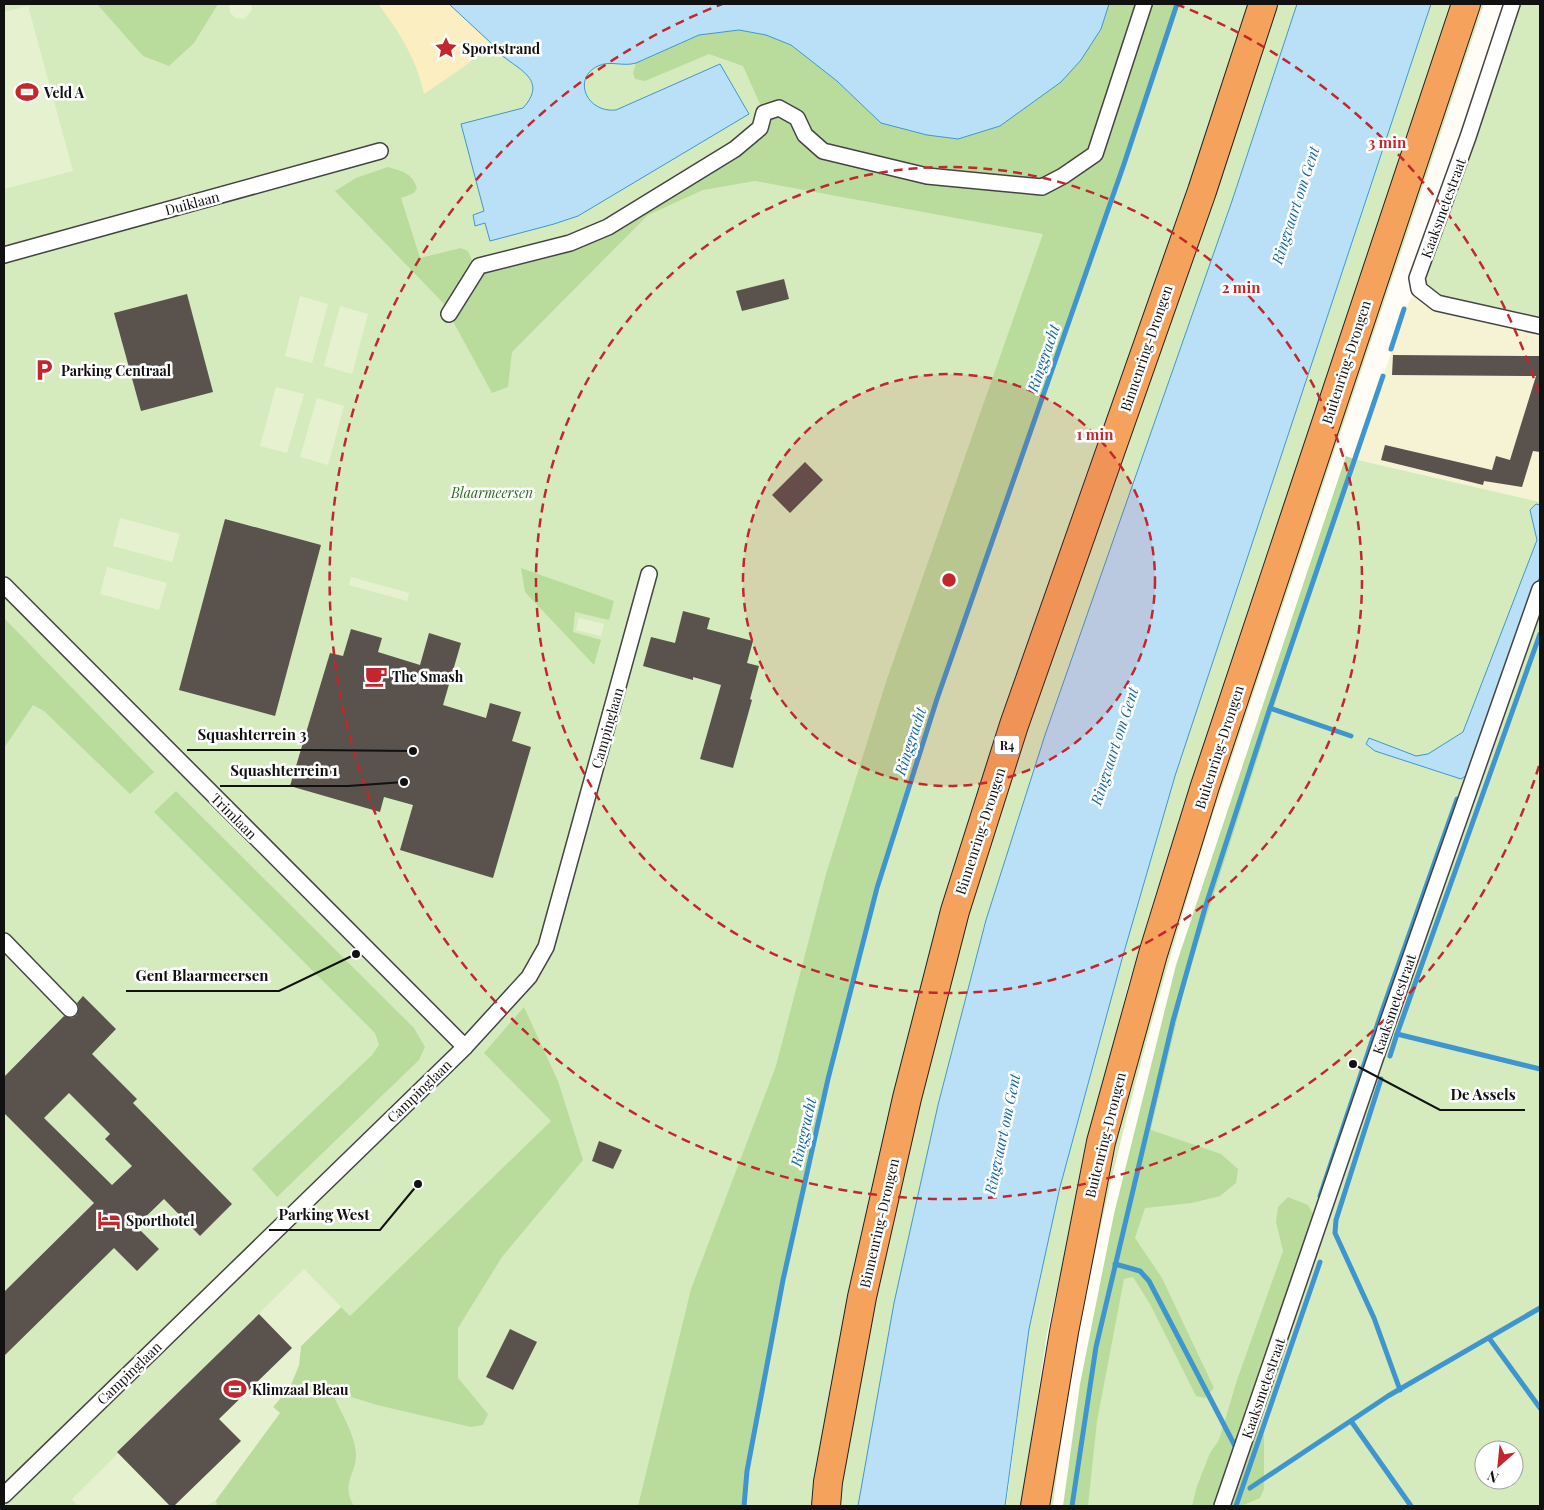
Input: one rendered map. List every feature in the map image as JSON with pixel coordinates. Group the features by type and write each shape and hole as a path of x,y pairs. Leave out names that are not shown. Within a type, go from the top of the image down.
{"highway":[{"name":"Binnenring-Drongen","path":"826,1506 828,1482 862,1297 907,1098 955,911 1014,725 1202,191 1263,4"},
{"name":"Buitenring-Drongen","path":"1034,1506 1064,1332 1101,1142 1153,954 1205,786 1466,4"}],"street":[{"path":"449,314 480,266 570,243 608,227 735,150 760,128 764,113 779,108 797,118 805,135 824,151 928,176 1042,186 1063,176 1095,154 1144,4"},
{"name":"Kaaksmetestraat","path":"1512,4 1468,137 1417,278 1419,289 1437,303 1540,326"},
{"name":"Duiklaan","path":"4,255 380,151"},
{"name":"Campinglaan","path":"4,1495 465,1047 529,977 546,947 649,574"},
{"name":"Trimlaan","path":"4,585 465,1047"},
{"name":"Kaaksmetestraat","path":"1222,1506 1388,1021 1540,589"},
{"path":"4,941 70,1009"}],"shaded area":[{"path":"1419,289 1540,326 1540,502 1354,459 1409,301"}],"green space":[{"name":"Blaarmeersen","path":"4,4 1297,4 1232,201 1045,735 986,920 938,1105 894,1303 858,1506 4,1506"},
{"path":"97,4 218,4 194,43 169,66 143,56"},
{"path":"229,4 251,4 252,10 244,19 236,18 230,13"},
{"path":"1109,4 1177,4 1124,164 937,699 877,888 828,1079 783,1280 747,1471 744,1506 638,1506 691,1289 776,1066 826,874 886,682 1043,234 755,181 703,190 648,215 512,352 508,387 492,393 449,314 479,266 570,243 735,149 764,113 743,66 709,54 645,81 635,79 633,73 636,63 699,35 739,30 766,35 791,45 837,81 881,123 927,135 958,139 1000,126 1061,82 1081,60 1101,29"},
{"path":"1431,4 1453,4 1201,752 1128,986 1090,1137 1047,1334 1021,1506 1006,1506 1029,1329 1060,1187 1122,959 1175,776"},
{"path":"1478,4 1484,4 1208,829 1183,912 1136,1080 1115,1164 1079,1334 1064,1420 1053,1506 1047,1506 1101,1192 1170,931"},
{"path":"1516,4 1540,4 1540,326 1484,313 1419,289"},
{"name":"Veld A","path":"28,6 73,171 4,189 4,12"},
{"path":"388,167 402,171 409,176 417,188 414,193 401,198 420,258 461,248 468,251 473,263 448,308 335,191 356,178"},
{"path":"300,296 328,304 312,363 285,356"},
{"path":"340,306 368,314 352,374 324,366"},
{"path":"276,387 304,394 287,453 260,446"},
{"path":"317,398 344,406 328,465 300,457"},
{"path":"1346,456 1354,459 1188,975 1151,1130 1221,1154 1238,1169 1236,1183 1220,1196 1192,1203 1145,1208 1135,1238 1162,1278 1214,1388 1205,1398 1196,1396 1150,1304 1133,1277 1124,1279 1097,1421 1088,1506 1063,1506 1080,1384 1114,1214 1176,965"},
{"path":"1354,459 1540,502 1540,1506 1076,1506 1100,1344 1188,975"},
{"path":"120,518 180,534 172,562 113,546"},
{"path":"107,567 167,583 159,610 100,594"},
{"path":"521,568 614,601 609,620 575,612 573,632 601,640 594,665 525,592"},
{"path":"351,577 409,593 407,601 349,585"},
{"path":"4,618 154,772 130,794 44,711 33,705 4,748"},
{"path":"579,618 604,624 601,636 576,630"},
{"path":"176,791 414,1028 425,1047 419,1060 277,1197 252,1169 372,1055 379,1045 375,1033 154,812"},
{"path":"524,1007 558,1081 583,1160 502,1257 458,1328 458,1378 488,1414 483,1425 471,1427 377,1405 332,1391 355,1445 356,1460 349,1485 350,1498 354,1506 217,1506 216,1500 279,1414 273,1407 290,1387 299,1365 301,1346 341,1307 350,1316 551,1121 484,1053"},
{"path":"1288,1197 1308,1205 1316,1220 1247,1421 1264,1435 1264,1489 1260,1498 1241,1506 1192,1506 1197,1486 1210,1453 1219,1440 1237,1380 1283,1251 1276,1222 1278,1207"},
{"name":"Klimzaal Bleau","path":"304,1269 341,1307 301,1346 299,1365 290,1387 273,1407 280,1413 216,1500 206,1506 78,1506 72,1499"}],"sand":[{"name":"Sportstrand","path":"378,4 449,4 492,44 465,66 424,94 417,69 406,46"}],"water":[{"path":"449,4 1109,4 1101,29 1081,60 1061,82 1000,126 958,139 927,135 881,123 837,81 791,45 766,35 739,30 699,35 636,63 603,64 590,71 584,86 590,101 597,106 616,110 720,64 749,114 578,216 490,241 485,223 475,226 473,215 484,211 461,124 523,108 531,96 533,87 530,79 523,72 498,52 492,44"},
{"name":"Ringvaart om Gent","path":"1297,4 1431,4 1175,776 1122,959 1060,1187 1029,1329 1005,1506 858,1506 894,1303 938,1105 986,920 1045,735 1232,201"},
{"path":"1536,504 1540,505 1540,576 1467,775 1461,779 1375,751 1366,744 1369,738 1416,756 1428,754 1463,732 1537,540 1530,510"}],"building":[{"path":"784,279 789,299 742,311 736,291"},
{"path":"187,294 213,392 141,411 114,313"},
{"path":"1393,355 1540,356 1540,452 1533,451 1522,487 1484,481 1483,485 1381,460 1385,445 1492,470 1496,456 1510,460 1536,376 1392,375"},
{"path":"805,462 823,480 790,513 772,495"},
{"path":"225,519 321,545 275,716 179,690"},
{"path":"683,611 710,618 707,629 753,641 747,663 759,666 750,699 752,700 733,768 700,759 721,685 693,677 693,680 643,666 651,637 675,643"},
{"path":"351,629 382,638 378,652 420,665 429,633 461,643 443,705 486,718 490,703 521,712 512,741 531,747 493,878 400,850 413,805 384,797 380,812 290,786 330,653 343,656"},
{"name":"Sporthotel","path":"83,996 116,1029 92,1054 137,1099 133,1103 232,1204 200,1236 164,1199 136,1226 159,1249 137,1271 114,1248 4,1356 4,1292 94,1203 4,1113 4,1077 64,1016 72,1018 77,1015 79,1007 77,1003","holes":["69,1093 110,1134 105,1139 132,1166 112,1185 44,1118"]},
{"path":"599,1141 622,1150 613,1169 592,1161"},
{"path":"259,1314 292,1348 219,1419 241,1441 174,1506 170,1506 117,1452"},
{"path":"510,1329 537,1342 513,1390 486,1377"}],"waterway":[{"name":"Ringgracht","path":"744,1506 747,1471 783,1280 828,1079 877,888 937,699 1124,164 1177,4"},
{"path":"1391,349 1404,309"},
{"path":"1072,1506 1096,1347 1173,1021 1205,908 1268,714 1383,376"},
{"path":"1540,634 1397,1034 1540,1069"},
{"path":"1270,708 1351,736"},
{"path":"1320,1196 1381,1014 1457,799"},
{"path":"1390,1056 1397,1034"},
{"path":"1381,1079 1336,1220 1335,1233 1374,1318 1400,1390"},
{"path":"1236,1506 1320,1262"},
{"path":"1115,1264 1140,1271 1149,1281 1235,1446 1237,1441"},
{"path":"1250,1488 1388,1396 1540,1308"},
{"path":"1489,1338 1540,1408"},
{"path":"1351,1421 1411,1506"}],"place":[{"name":"Sportstrand","path":"446,48"},
{"name":"Veld A","path":"27,92"},
{"name":"Parking Centraal","path":"44,370"},
{"name":"The Smash","path":"376,676"},
{"name":"Squashterrein 3","path":"413,751"},
{"name":"Squashterrein 1","path":"404,782"},
{"name":"Gent Blaarmeersen","path":"356,954"},
{"name":"De Assels","path":"1353,1064"},
{"name":"Parking West","path":"418,1184"},
{"name":"Sporthotel","path":"109,1220"},
{"name":"Klimzaal Bleau","path":"235,1389"}]}
